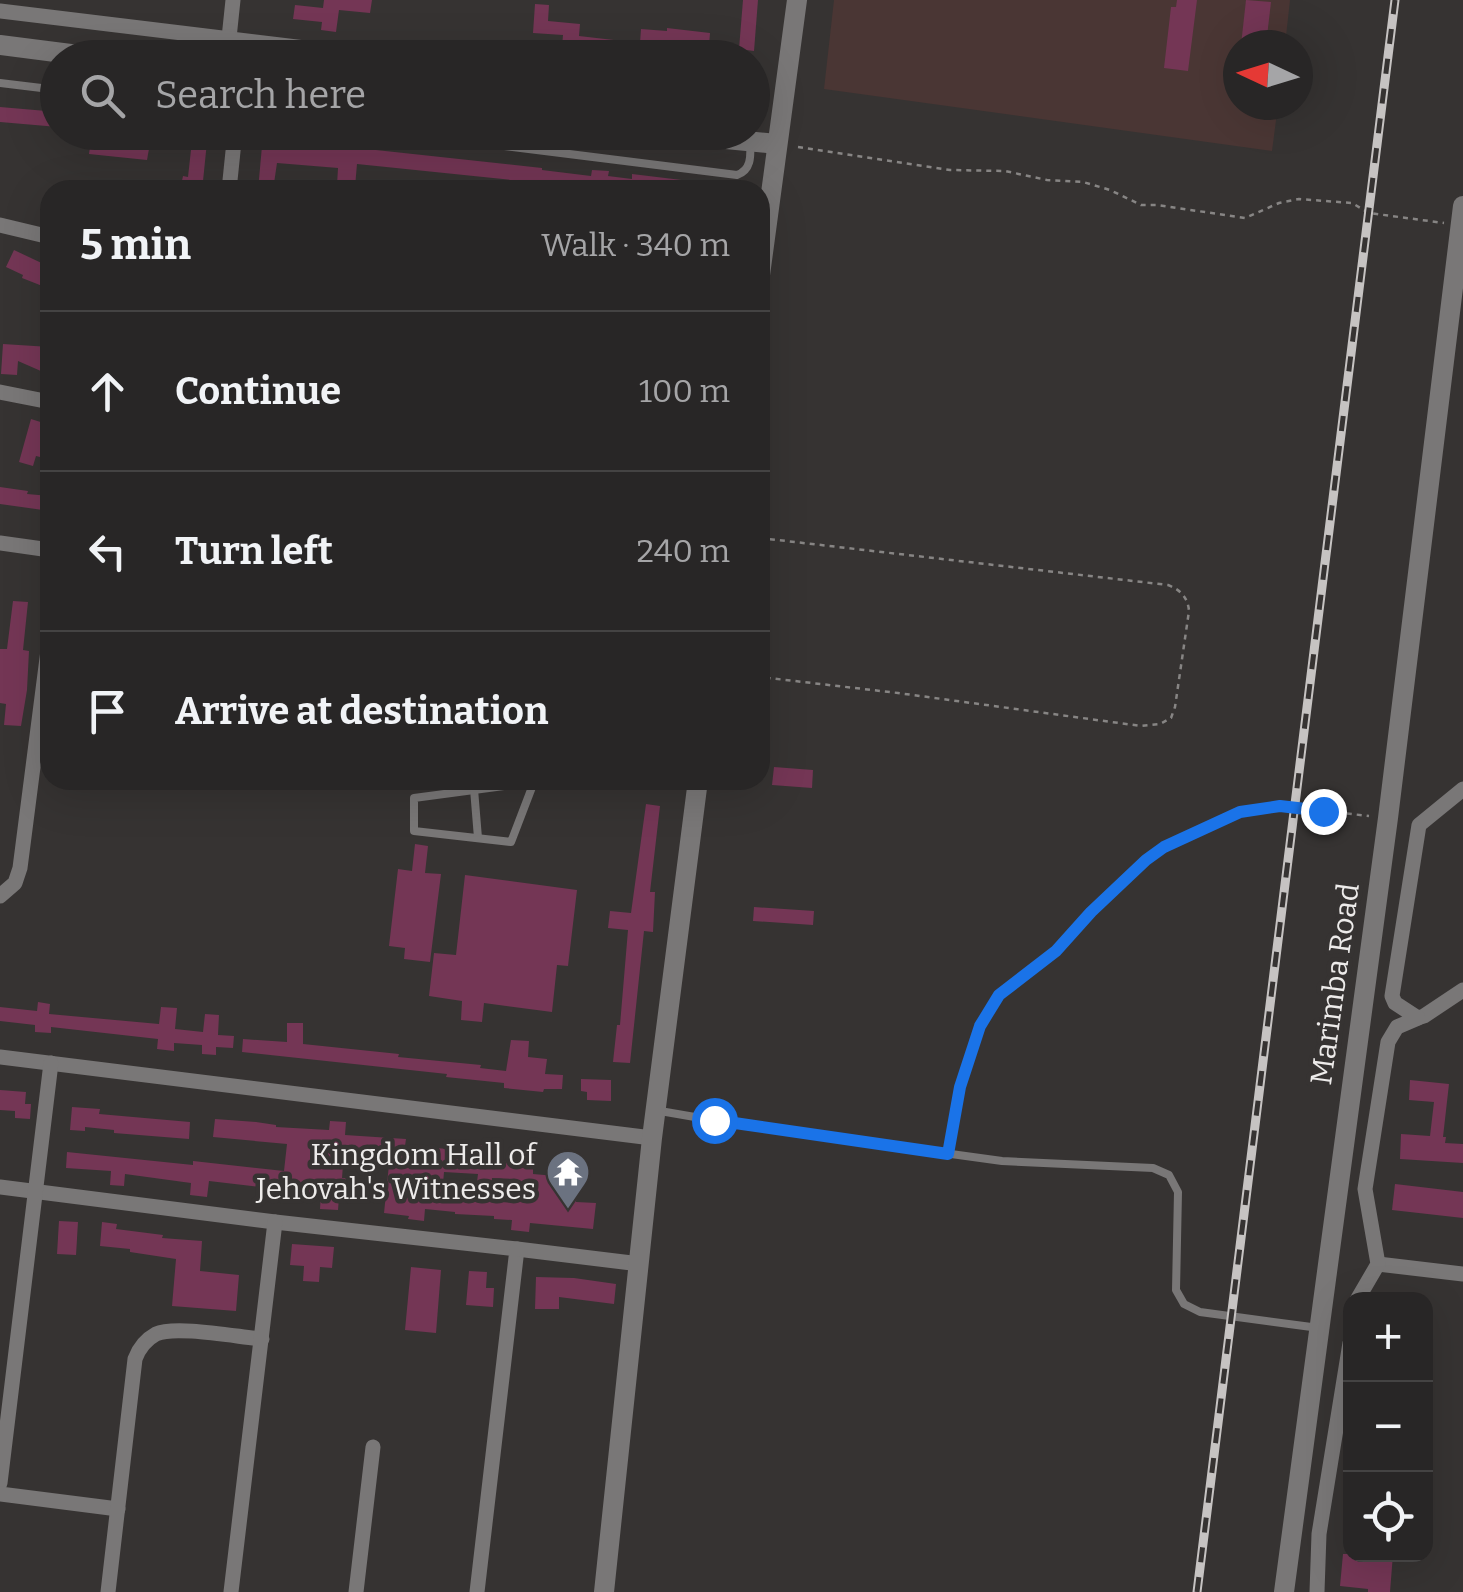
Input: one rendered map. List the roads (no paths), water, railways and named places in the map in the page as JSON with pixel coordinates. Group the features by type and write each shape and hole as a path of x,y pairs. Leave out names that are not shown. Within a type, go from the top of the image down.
{"street":[{"path":"229,38 233,0"},
{"path":"770,198 797,0"},
{"path":"0,11 245,40"},
{"path":"0,45 40,50"},
{"path":"770,144 777,144"},
{"path":"230,180 233,150"},
{"name":"Marimba Road","path":"1284,1592 1388,818 1462,215"},
{"path":"0,224 40,234"},
{"path":"0,392 40,400"},
{"path":"0,542 40,548"},
{"path":"0,896 16,882 20,868 40,713"},
{"path":"1418,1018 1392,996 1419,825 1463,788"},
{"path":"604,1592 652,1138 697,790"},
{"path":"1362,1292 1378,1264 1364,1188 1388,1042 1397,1028 1424,1016 1463,990"},
{"path":"0,1057 652,1138"},
{"path":"0,1483 51,1063"},
{"path":"0,1187 640,1264"},
{"path":"231,1592 276,1222"},
{"path":"477,1592 517,1248"},
{"path":"1378,1264 1463,1274"},
{"path":"0,1315 20,1317"},
{"path":"108,1592 135,1359 146,1340 168,1330 262,1340"},
{"path":"1316,1592 1320,1534 1344,1382"},
{"path":"356,1592 373,1448"},
{"path":"0,1494 118,1510"}],"lane":[{"path":"0,83 40,88"},
{"path":"537,150 736,175 748,166 750,150"},
{"path":"467,790 414,798 414,831 511,842 531,790"},
{"path":"474,790 478,838"},
{"path":"656,1111 1002,1162 1152,1168 1169,1176 1178,1192 1176,1290 1184,1304 1200,1312 1319,1328"}],"railway":[{"path":"1197,1592 1395,0"}],"place":[{"name":"Kingdom Hall of Jehovah's Witnesses","path":"568,1210"}]}
